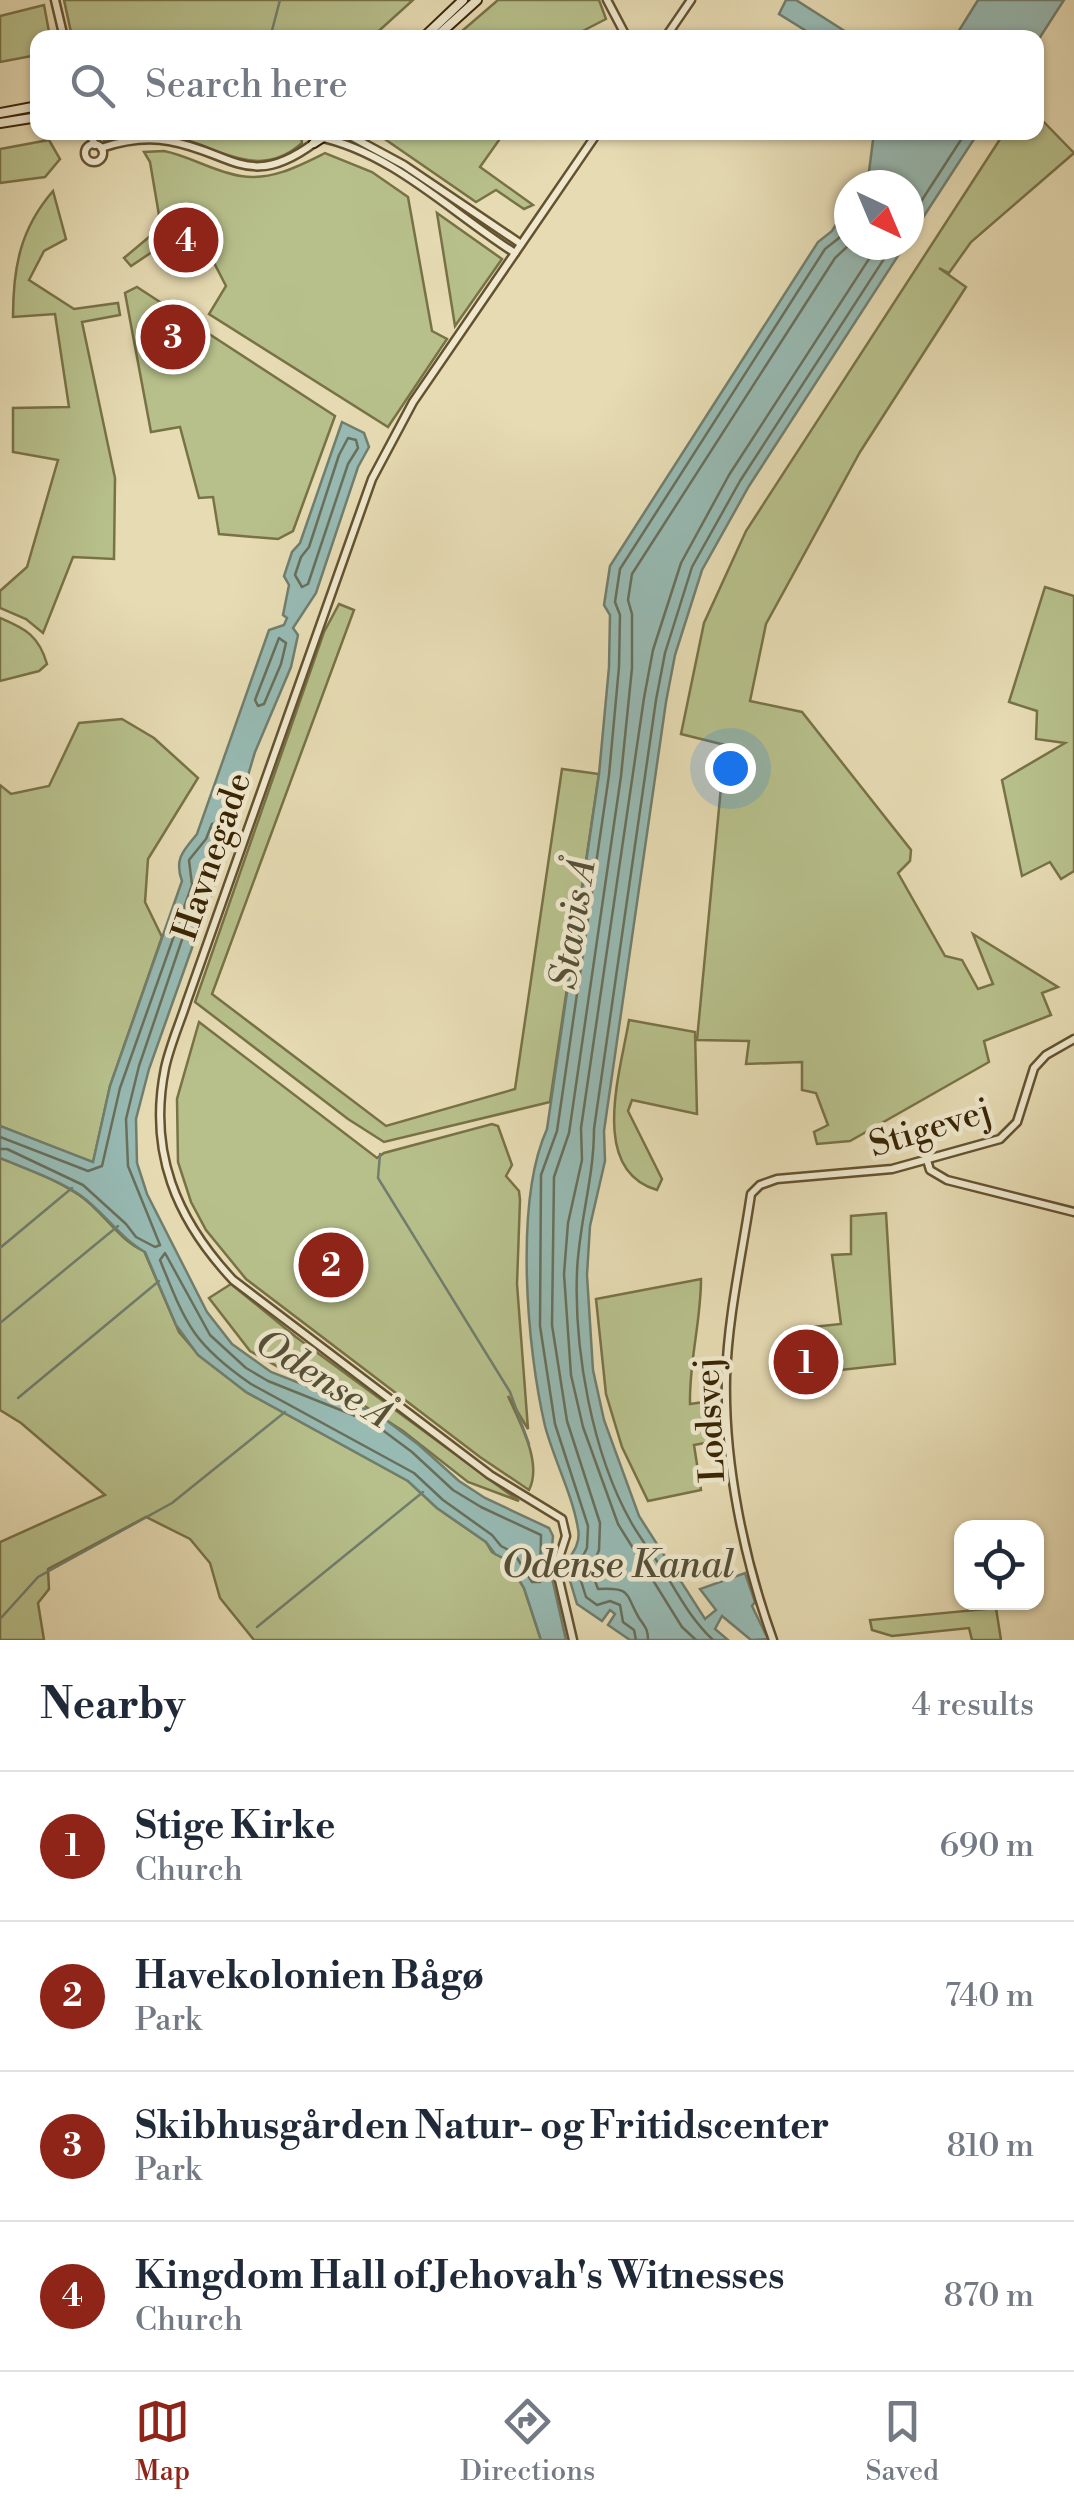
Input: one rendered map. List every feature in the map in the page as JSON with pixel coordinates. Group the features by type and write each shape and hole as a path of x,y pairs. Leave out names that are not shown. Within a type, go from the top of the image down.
{"main road":[{"path":"431,30 463,0"},
{"path":"445,30 477,0"},
{"path":"0,113 30,107"},
{"path":"0,124 30,118"}],"street":[{"path":"54,0 62,30"},
{"path":"607,0 623,30"},
{"path":"670,30 691,0"},
{"path":"92,140 97,148 147,140"},
{"path":"160,140 237,166 255,167 286,160 317,140"},
{"path":"330,140 395,171 515,253"},
{"path":"358,140 404,164 521,244"},
{"name":"Havnegade","path":"573,1640 556,1567 566,1529 557,1513 490,1476 232,1280 198,1240 176,1198 160,1136 160,1100 166,1064 360,507 409,409 592,140"},
{"name":"Stigevej","path":"751,1194 760,1185 777,1179 868,1173 992,1142 1007,1134 1020,1115 1028,1076 1034,1068 1046,1055 1074,1038"},
{"path":"927,1160 930,1170 946,1180 1074,1212"},
{"name":"Lodsvej","path":"751,1194 728,1347 728,1414 750,1574 773,1640"}],"green space":[{"path":"64,0 413,0 380,30 70,30"},
{"path":"498,0 599,0 606,19 585,30 463,30"},
{"path":"44,5 49,30 30,30 30,56 0,62 0,16"},
{"path":"1044,122 1074,153 971,242 949,273 939,268 966,287 860,452 766,624 750,701 802,712 911,850 910,861 898,873 945,956 962,960 978,989 993,984 973,934 1058,987 1042,993 1051,1015 984,1041 989,1062 850,1141 817,1144 814,1132 828,1125 816,1093 802,1090 802,1062 746,1064 749,1041 697,1040 725,745 681,734 704,623 746,531 999,140 1044,140"},
{"path":"49,140 60,159 45,177 0,183 0,149"},
{"path":"188,140 302,140 285,155 268,160 235,157"},
{"path":"386,140 499,140 480,167 533,205 524,209 496,190 476,202"},
{"path":"164,151 221,171 252,177 284,171 325,153 372,172 408,197 432,331 447,339 388,427 209,314 226,286 194,224 131,266 124,258 161,227 150,162 144,152"},
{"path":"53,191 66,239 44,251 29,280 74,309 118,303 120,315 82,322 115,478 114,559 73,557 43,633 26,619 0,608 0,591 27,567 58,460 13,452 13,408 69,407 55,314 13,317 21,250 33,220"},
{"path":"437,213 502,259 455,326"},
{"path":"137,287 335,416 293,531 278,539 219,534 213,497 199,498 180,427 151,432 125,293"},
{"path":"1045,587 1074,596 1074,871 1061,879 1050,862 1022,876 1002,780 1065,743 1036,739 1037,711 1009,702"},
{"path":"339,604 354,610 212,994 386,1126 515,1089 562,769 599,774 550,1102 384,1142 195,1002 324,632"},
{"path":"0,618 35,640 47,664 39,671 0,681"},
{"path":"122,719 154,738 198,778 148,859 145,902 162,937 110,1086 93,1163 0,1126 0,785 11,794 49,786 79,723"},
{"path":"629,1020 695,1032 697,1114 632,1100 628,1111 662,1179 657,1190 636,1179 622,1162 616,1141 616,1090"},
{"path":"199,1022 377,1158 492,1124 498,1126 512,1165 506,1176 519,1191 520,1200 517,1284 528,1429 508,1396 531,1455 533,1479 529,1490 246,1279 206,1230 191,1202 178,1162 177,1099"},
{"path":"0,1158 79,1195 126,1240 144,1251 179,1332 198,1354 246,1392 408,1481 437,1508 486,1542 492,1552 507,1560 524,1588 541,1640 254,1640 220,1598 210,1563 190,1539 146,1517 48,1569 49,1589 38,1603 44,1640 0,1640 0,1542 105,1495 21,1423 0,1410"},
{"path":"886,1213 895,1364 786,1376 787,1351 793,1350 794,1329 841,1324 832,1255 851,1254 851,1216"},
{"path":"701,1279 690,1404 704,1402 710,1442 694,1445 701,1490 648,1501 622,1447 606,1394 596,1299"},
{"path":"231,1284 296,1337 519,1501 468,1482 357,1401 298,1378 250,1351 209,1298"},
{"path":"996,1610 1001,1640 972,1640 969,1628 892,1636 872,1630 870,1620"}],"water":[{"path":"786,0 796,0 843,30 805,30 779,14"},
{"path":"978,0 1064,0 1044,31 959,30"},
{"path":"873,140 973,140 924,216 924,170 869,170"},
{"name":"Odense Kanal","path":"834,228 834,260 895,260 749,486 702,570 675,655 604,1131 605,1161 590,1226 587,1275 593,1370 604,1420 639,1516 705,1619 716,1610 700,1589 745,1573 755,1602 752,1606 768,1639 751,1640 722,1616 715,1629 728,1640 630,1640 608,1625 615,1614 610,1610 602,1621 577,1604 565,1564 579,1534 545,1426 533,1357 527,1276 530,1195 547,1129 599,774 609,667 610,615 604,605 610,566 818,242"},
{"path":"342,422 364,433 369,447 358,467 316,593 293,628 298,635 291,667 255,752 220,869 149,1069 136,1119 137,1163 147,1194 207,1312 232,1344 271,1372 378,1414 459,1481 485,1498 549,1528 553,1536 550,1569 566,1640 541,1640 524,1588 507,1560 437,1508 408,1481 246,1392 198,1355 176,1325 145,1252 89,1202 61,1184 0,1158 0,1126 93,1162 110,1086 182,881 181,856 197,834 269,630 284,625 287,618 283,615 289,585 284,576 292,552 300,543"}],"waterway":[{"path":"272,30 280,0"},
{"path":"380,1154 378,1178 510,1392 529,1444"},
{"path":"0,1248 72,1188"},
{"path":"0,1323 118,1226"},
{"path":"18,1398 159,1281"},
{"path":"1,1618 38,1577 172,1503 285,1412"},
{"path":"257,1627 423,1492"}],"place":[{"name":"Kingdom Hall of Jehovah's Witnesses","path":"186,240"},
{"name":"Skibhusgården Natur- og Fritidscenter","path":"173,337"},
{"name":"Havekolonien Bågø","path":"331,1265"},
{"name":"Stige Kirke","path":"806,1362"}],"water label":[{"name":"Stavis Å","path":"572,924"},
{"name":"Odense Å","path":"324,1378"}]}
